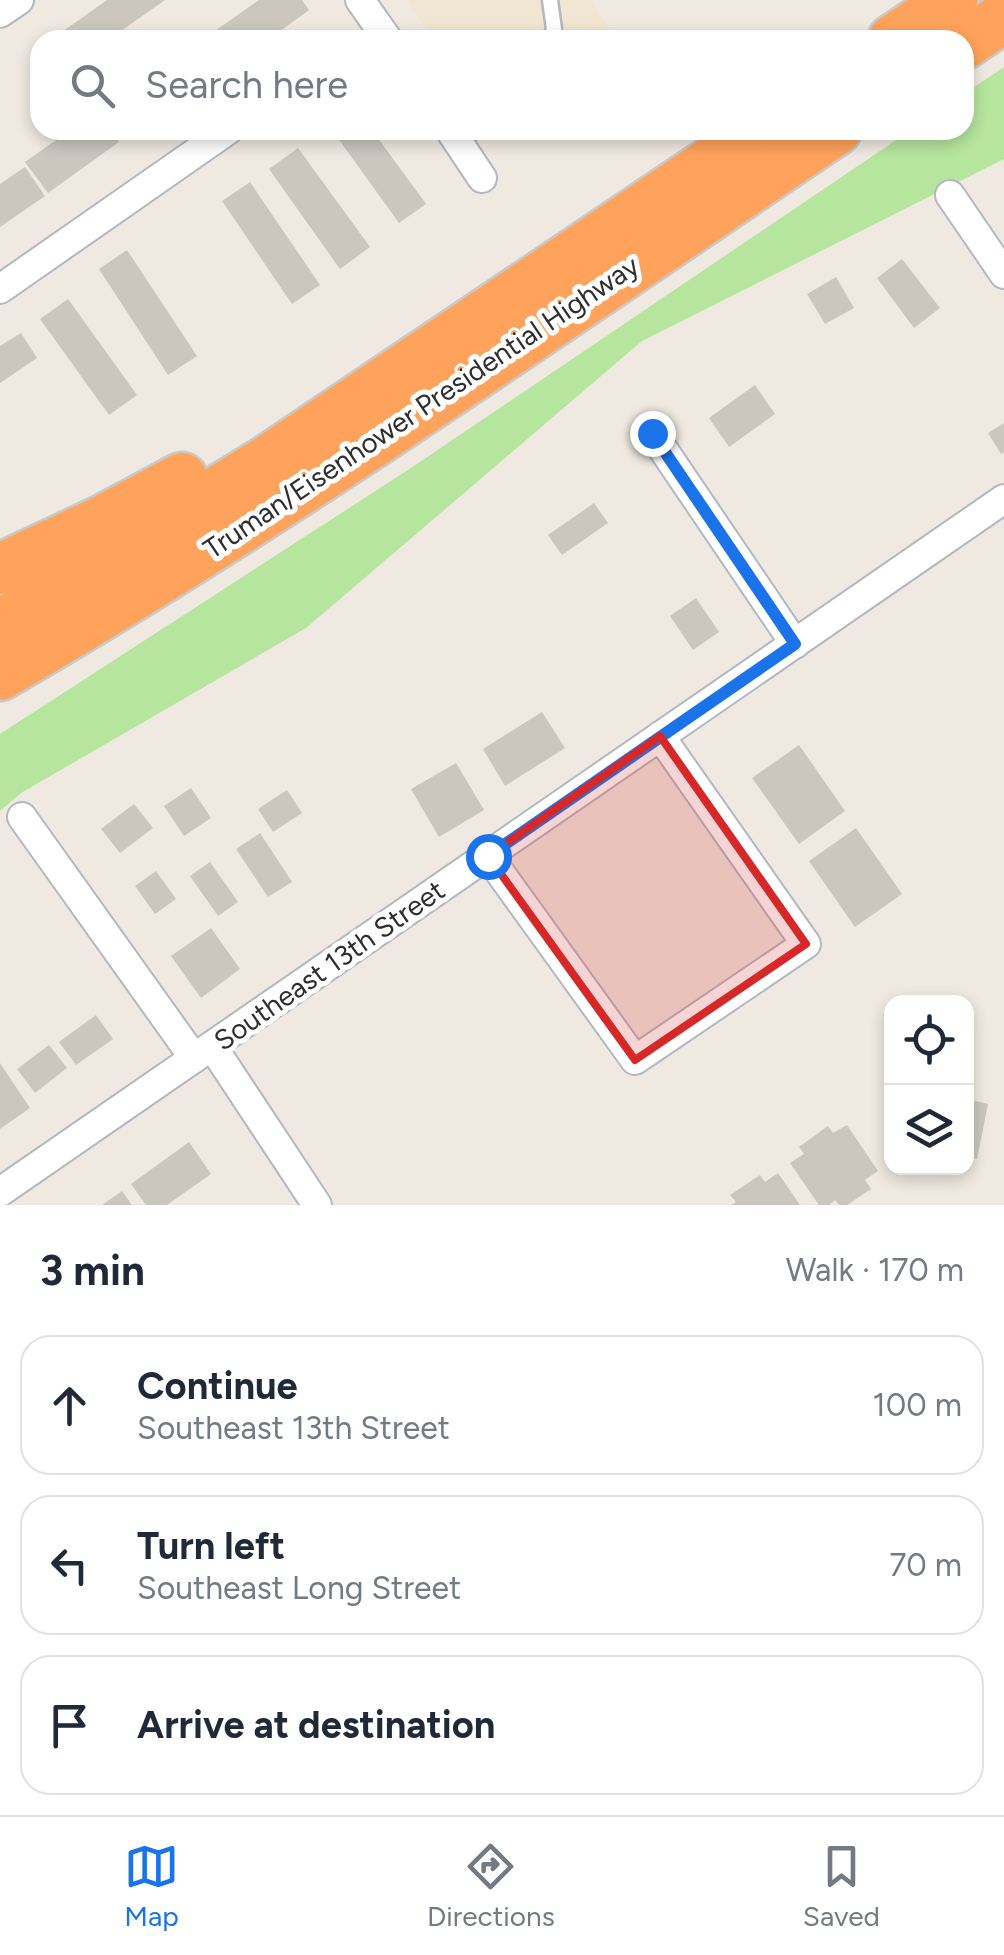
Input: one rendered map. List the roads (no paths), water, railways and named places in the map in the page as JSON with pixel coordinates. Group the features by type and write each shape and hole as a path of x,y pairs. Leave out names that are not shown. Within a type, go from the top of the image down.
{"highway":[{"path":"908,30 952,0"},
{"path":"974,37 1004,16"},
{"name":"Truman/Eisenhower Presidential Highway","path":"0,625 267,461 744,140"},
{"name":"Truman/Eisenhower Presidential Highway","path":"0,674 188,563 821,140"},
{"path":"0,570 146,498 481,294 631,216"},
{"path":"0,703 188,563"}],"street":[{"path":"0,13 18,0"},
{"path":"360,0 372,30"},
{"path":"0,289 214,140"},
{"path":"464,140 482,178"},
{"path":"950,195 1004,274"},
{"path":"652,433 795,644"},
{"name":"Southeast 13th Street","path":"0,1192 1004,498"},
{"path":"488,856 636,1060 806,944 660,736"},
{"path":"22,817 317,1205"}],"lane":[{"path":"550,0 554,30"}]}
